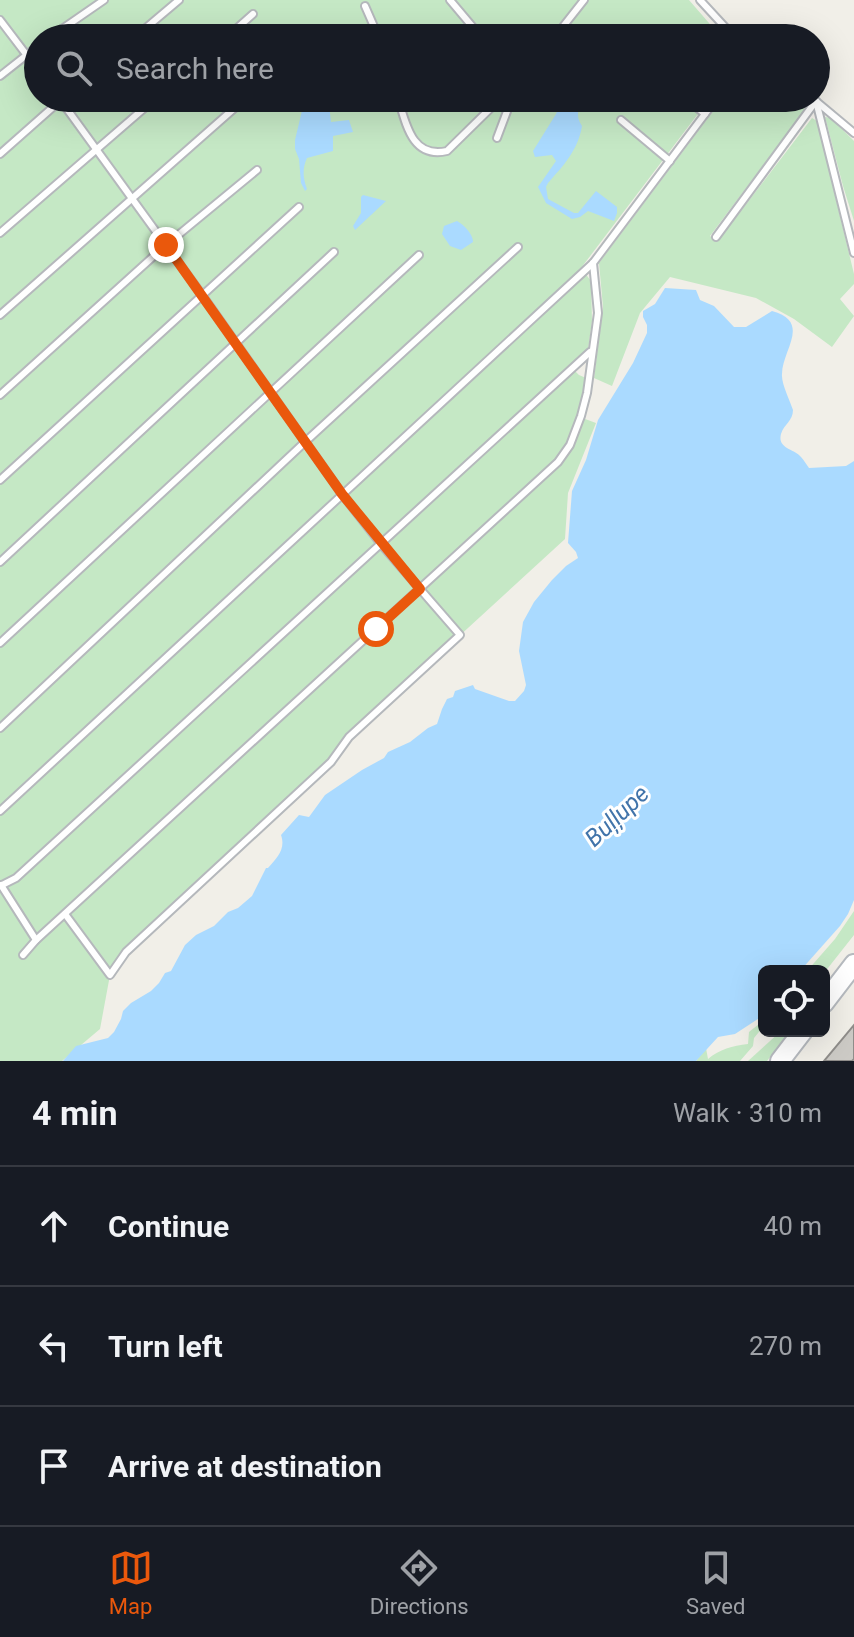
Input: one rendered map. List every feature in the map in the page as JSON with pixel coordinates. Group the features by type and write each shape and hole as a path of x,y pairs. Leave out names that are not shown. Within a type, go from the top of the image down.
{"main road":[{"path":"830,995 854,964"},
{"path":"780,1061 798,1037"}],"lane":[{"path":"69,24 104,0"},
{"path":"151,24 179,0"},
{"path":"450,0 470,24"},
{"path":"565,24 584,0"},
{"path":"700,0 722,24"},
{"path":"365,6 373,24"},
{"path":"242,24 253,14"},
{"path":"0,20 24,51"},
{"path":"0,76 24,56"},
{"path":"0,154 47,112"},
{"path":"65,914 110,975 126,952 331,762 349,737 460,635 342,494 71,112"},
{"path":"0,233 140,112"},
{"path":"0,315 230,112"},
{"path":"403,112 414,140 426,151 435,153 447,151 487,112"},
{"path":"497,138 507,112"},
{"path":"0,811 593,263 705,114 702,112"},
{"path":"716,237 806,112"},
{"path":"818,112 854,253"},
{"path":"830,112 854,133"},
{"path":"621,120 670,161"},
{"path":"0,395 166,245 257,170"},
{"path":"0,480 299,207"},
{"path":"0,728 518,247"},
{"path":"0,562 334,252"},
{"path":"0,643 419,255"},
{"path":"23,955 558,462 570,445 587,393 598,313 593,263"},
{"path":"36,940 0,885 16,878 592,351"}],"green space":[{"path":"0,0 689,0 710,24 24,24 24,112 699,112 581,268 591,281 592,321 588,350 570,366 586,378 577,416 596,423 568,493 565,539 349,737 331,762 126,952 110,975 100,1029 62,1061 0,1061"},
{"path":"712,112 803,112 710,236 718,241 812,118 817,121 854,274 854,284 840,299 854,316 832,347 794,319 756,298 670,277 640,313 612,386 594,378 603,307 599,263"},
{"path":"825,117 831,118 854,141 854,221 843,186"},
{"path":"854,911 854,935 830,965 812,965"},
{"path":"758,1025 753,1046 740,1061 696,1061 706,1048 708,1059 726,1048 748,1044 749,1032"},
{"path":"774,1037 785,1037 767,1061 748,1061"}],"water":[{"path":"302,112 330,112 331,122 349,120 353,132 333,136 333,151 307,158 305,191 295,140"},
{"path":"578,112 582,126 574,150 546,187 548,199 578,213 596,191 617,207 614,221 588,211 572,219 546,203 538,187 556,161 552,155 535,157 533,151 556,114"},
{"path":"363,195 386,201 355,230 353,226 361,213"},
{"path":"457,221 473,239 461,250 450,246 442,234 444,226"},
{"name":"Buļļupe","path":"665,288 696,290 700,300 714,306 734,327 746,327 772,311 784,316 793,329 782,378 793,410 780,439 809,468 846,466 854,461 854,900 840,926 805,965 758,965 758,1019 735,1034 718,1037 696,1061 63,1061 76,1046 108,1038 123,1011 151,991 165,973 171,971 185,945 252,896 266,868 280,853 281,835 299,815 309,817 325,795 384,758 388,752 437,724 447,699 453,697 455,691 473,685 475,689 515,701 524,691 526,685 519,651 523,622 552,580 578,558 568,543 572,491 586,460 598,420 633,363 647,333 643,311 655,304"}],"building":[{"path":"854,1025 854,1059 824,1061"}],"route":[{"path":"166,245 342,494 420,589 376,629"}]}
